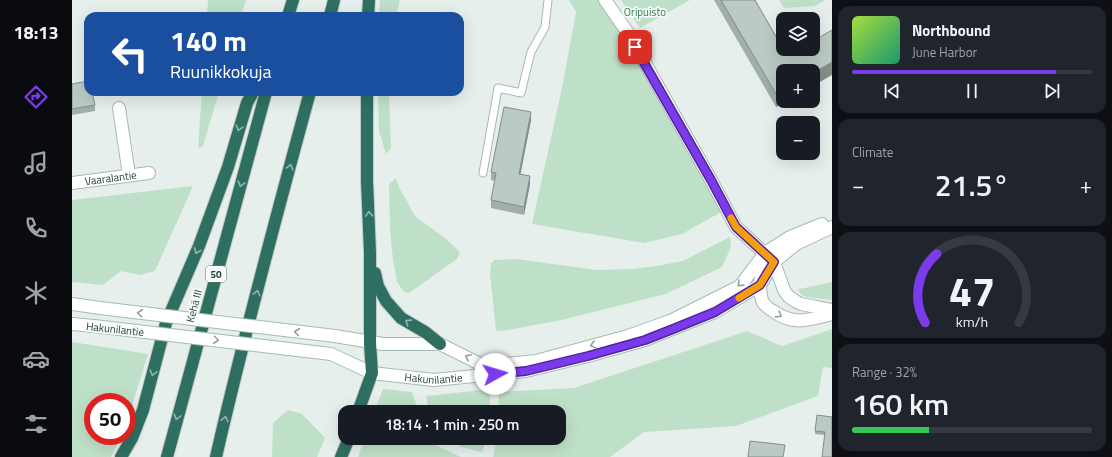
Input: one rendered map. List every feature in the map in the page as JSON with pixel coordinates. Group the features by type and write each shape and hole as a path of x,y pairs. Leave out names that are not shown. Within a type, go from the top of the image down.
{"highway":[{"path":"289,12 293,0"},
{"path":"331,12 334,0"},
{"path":"368,12 369,0"},
{"path":"121,457 132,438 143,410 166,323 199,246 228,167 247,103 251,96"},
{"name":"Kehä III","path":"167,457 265,96"},
{"path":"216,457 261,274 309,96"},
{"path":"361,405 372,373 370,343 370,253 367,181 367,96"},
{"path":"370,253 378,286 386,301 401,318 425,332 440,344"},
{"path":"341,457 346,445"}],"main road":[{"path":"605,0 631,40 711,180 736,227 769,258 788,296 801,304 832,310"},
{"path":"119,108 129,175"},
{"name":"Vaaralantie","path":"72,183 150,173"},
{"name":"Hakunilantie","path":"72,304 335,336 370,343 440,344 484,366 536,360 628,336 670,321 740,286 790,236 832,220"},
{"name":"Hakunilantie","path":"769,258 832,227"},
{"path":"769,258 760,285 762,301 770,309 785,319 795,321 832,314"},
{"name":"Hakunilantie","path":"72,324 331,354 372,373 434,380 526,371 645,340 715,312 760,285"}],"lane":[{"path":"483,173 498,88 521,93 531,52 545,27 548,0"}],"green space":[{"path":"208,0 246,0 242,12 207,12"},
{"path":"380,0 400,0 397,12 379,12"},
{"path":"569,0 598,0 632,51 721,212 682,234 644,243 532,224 562,88 576,12"},
{"name":"Oripuisto","path":"621,0 690,0 640,28"},
{"path":"779,0 824,1 815,6 784,8"},
{"path":"202,96 218,96 203,146 198,148"},
{"path":"378,96 389,96 391,148 386,154 379,131"},
{"path":"396,178 399,187 415,216 446,239 460,252 457,259 409,293 404,292 397,282 393,260 390,230 389,184"},
{"path":"193,186 155,271 140,275 121,271 103,285 72,282 72,200"},
{"path":"730,237 731,247 722,267 666,294 566,319 509,330 496,331 490,273 491,264 494,260 516,259 597,270 632,269 683,261"},
{"path":"832,282 832,300 806,297 798,290 800,289"},
{"path":"832,329 832,368 823,367 818,396 736,426 644,432 610,457 493,457 496,445 566,445 566,405 498,405 499,392 574,388 747,331 782,346"},
{"path":"72,342 148,354 136,393 84,393 84,445 117,445 111,457 72,457"},
{"path":"383,389 412,392 417,405 377,405"},
{"path":"490,389 490,405 428,405 426,396"},
{"path":"288,410 302,414 325,438 317,457 272,457 273,423"},
{"path":"362,445 435,445 461,457 358,457"},
{"path":"458,445 484,445 482,452"}],"building":[{"path":"721,0 755,0 776,37 776,56 820,56 820,37 832,30 832,62 820,69 820,64 776,64 776,94"},
{"path":"84,82 84,96 93,96 95,105 72,109 72,84"},
{"path":"504,107 531,112 519,174 530,176 524,207 491,200 496,173 491,172"},
{"path":"817,415 832,417 832,457 822,457 825,432 815,431"},
{"path":"750,441 785,445 783,457 748,457"}],"slow traffic":[{"path":"731,218 736,227 774,262 760,285 739,298"}],"route":[{"path":"495,374 526,371 588,356 645,340 673,329 715,312 760,285 774,262 736,227 635,47"}]}
